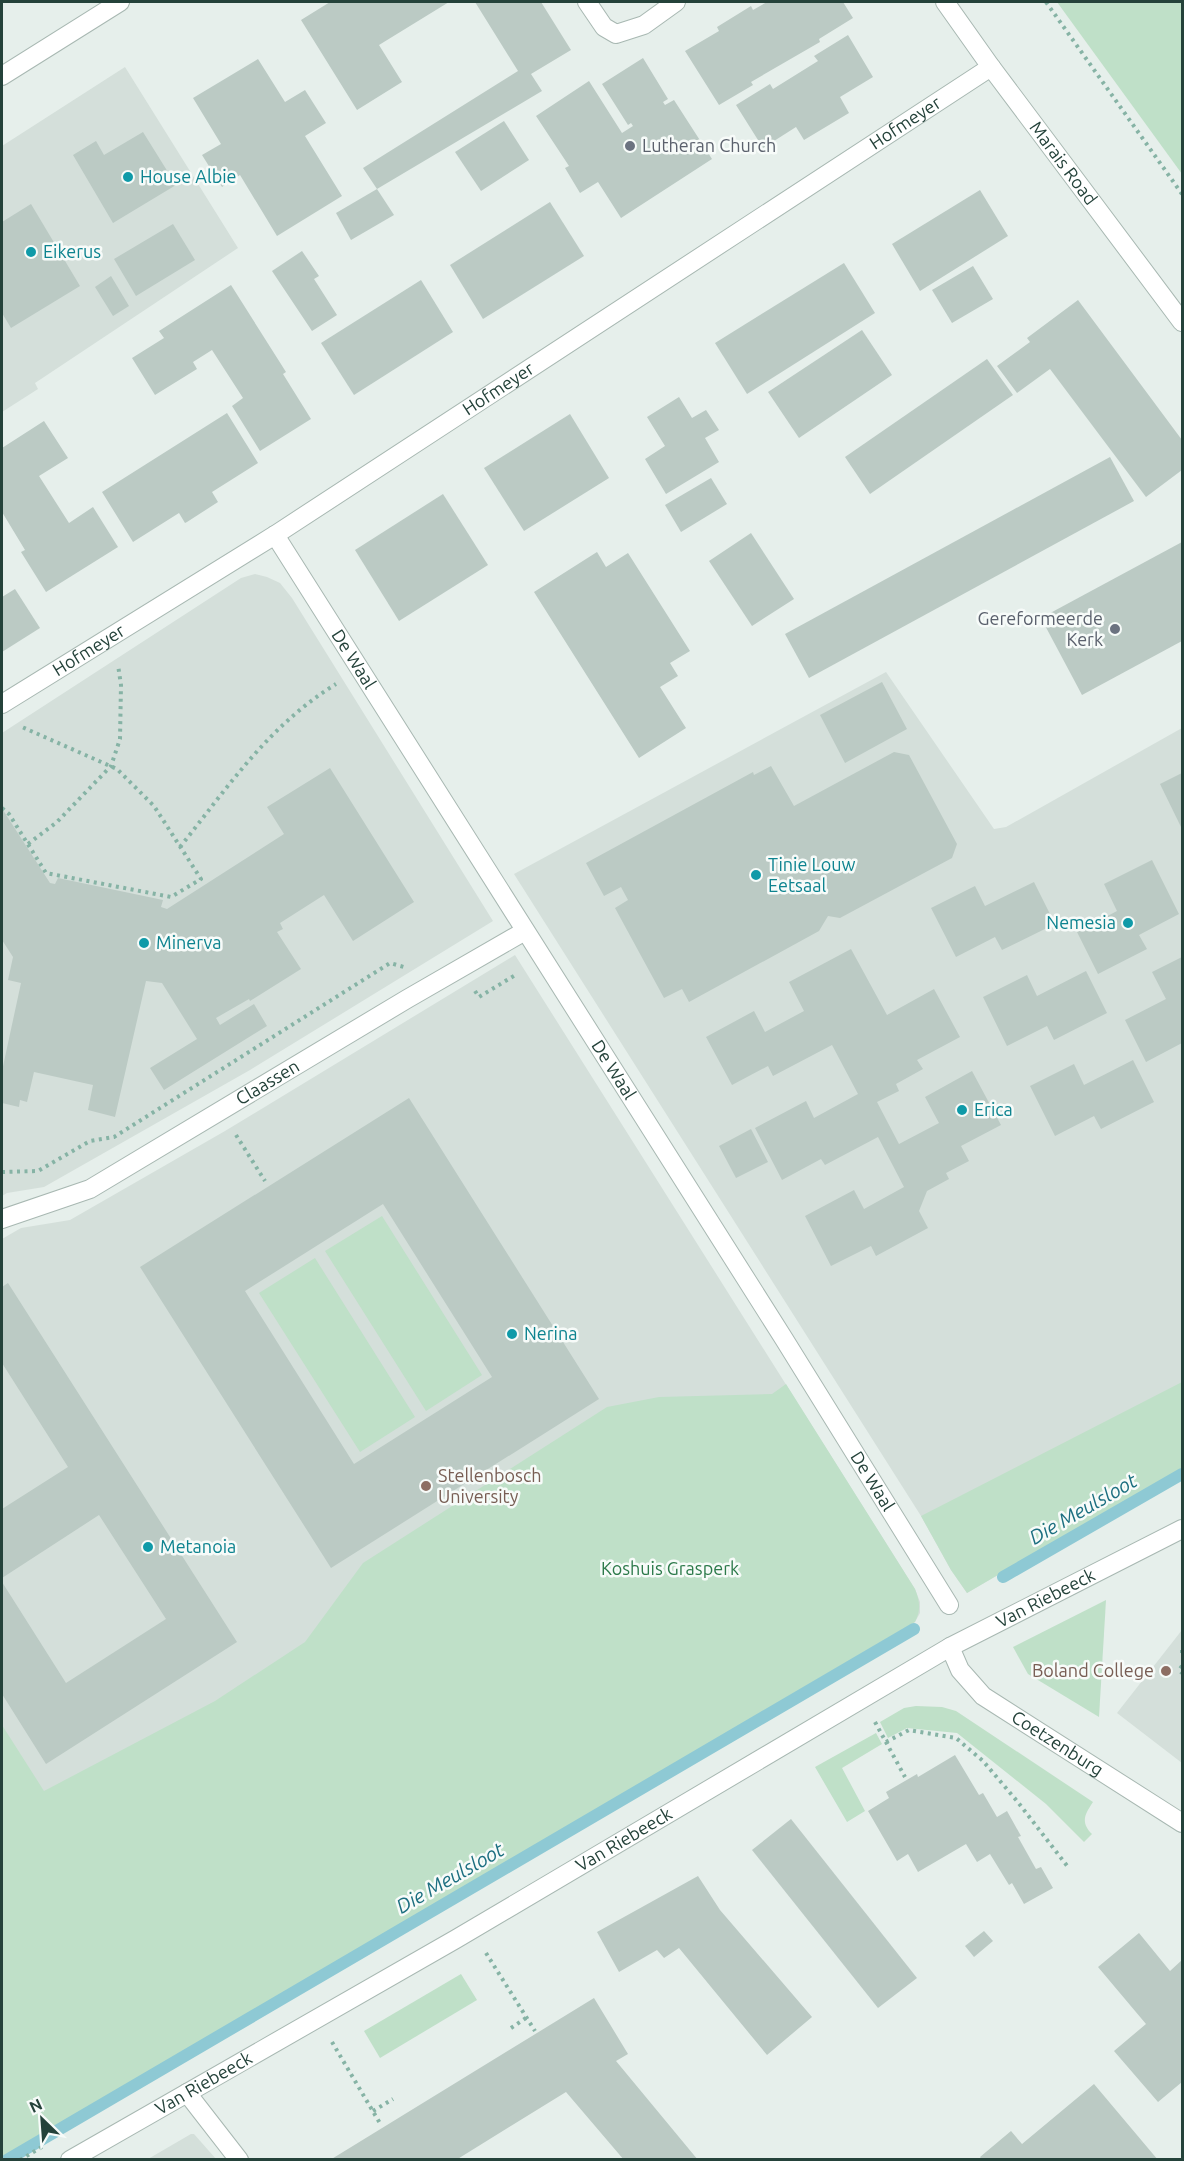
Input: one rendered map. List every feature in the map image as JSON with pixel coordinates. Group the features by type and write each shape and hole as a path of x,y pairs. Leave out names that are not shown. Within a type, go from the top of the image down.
{"street":[{"path":"2,76 120,2"},
{"path":"587,2 604,27 616,34 644,25 676,2"},
{"name":"Marais Road","path":"945,2 1182,322"},
{"name":"Hofmeyer","path":"2,704 276,534 991,67"},
{"name":"De Waal","path":"276,534 949,1605"},
{"name":"Claassen","path":"2,1219 90,1189 406,999 525,931"},
{"name":"Van Riebeeck","path":"70,2160 525,1899 950,1647 1182,1528"},
{"name":"Coetzenburg","path":"950,1647 960,1670 983,1696 1182,1823"},
{"path":"188,2093 239,2160"}],"path":[{"path":"1046,2 1182,194"},
{"path":"28,844 57,822 111,766 120,739 121,685 118,664"},
{"path":"180,847 266,740 300,709 337,684"},
{"path":"2,808 9,814 46,873 171,897 201,879 154,806 111,766 21,726"},
{"path":"2,1172 38,1171 90,1141 114,1137 390,963 406,967"},
{"path":"472,985 479,997 517,974"},
{"path":"234,1132 265,1182"},
{"path":"1182,1666 1179,1670 1182,1673"},
{"path":"886,1742 909,1730 956,1738 983,1761 1068,1867"},
{"path":"880,1731 905,1777"},
{"path":"489,1956 535,2031"},
{"path":"511,2028 526,2018"},
{"path":"332,2042 381,2125"},
{"path":"373,2111 393,2099"}],"shaded area":[{"path":"125,67 238,248 35,383 38,389 2,412 2,146"},
{"path":"255,574 280,583 292,598 493,921 250,1070 44,1187 7,1193 2,1196 2,733 241,578"},
{"path":"886,672 994,829 1006,827 1182,728 1182,1468 967,1593 951,1570 921,1516 514,874"},
{"name":"Stellenbosch University","path":"515,955 915,1589 920,1602 920,1613 915,1622 2,2158 2,1239 21,1228 70,1220 225,1131"},
{"name":"Boland College","path":"1182,1630 1182,1763 1117,1713"},
{"path":"194,2134 216,2159 148,2159"}],"green space":[{"path":"1057,2 1182,2 1182,174"},
{"path":"382,1216 482,1375 426,1411 325,1251"},
{"path":"315,1258 415,1417 360,1452 259,1293"},
{"path":"1182,1382 1182,1468 967,1593 951,1570 921,1516"},
{"name":"Koshuis Grasperk","path":"786,1384 915,1589 919,1606 915,1622 2,2158 2,1725 44,1791 215,1701 305,1642 363,1563 607,1407 659,1397 772,1394"},
{"path":"1106,1600 1099,1717 1028,1674 1013,1647"},
{"path":"942,1707 956,1711 1093,1802 1085,1818 1086,1826 1092,1834 1084,1842 1046,1804 957,1733 907,1728 888,1738 880,1722 904,1708"},
{"path":"876,1733 882,1744 842,1768 865,1811 847,1822 815,1767"},
{"path":"461,1974 477,2000 380,2058 364,2031"}],"building":[{"path":"330,2 449,2 379,45 402,82 357,110 301,20"},
{"path":"475,2 541,2 571,50 531,74 542,91 377,189 363,168 518,71"},
{"path":"767,2 843,2 853,18 819,39 820,42 751,82 753,85 719,105 685,51 719,31 717,27 751,6 753,10"},
{"path":"848,35 873,77 840,97 849,113 804,140 796,127 763,148 736,105 770,84 773,89 818,61 814,56"},
{"name":"Lutheran Church","path":"643,58 668,99 663,102 665,105 674,100 712,159 621,218 598,182 580,193 565,168 569,166 536,116 589,81 622,133 633,126 631,123 628,125 602,84"},
{"path":"258,59 285,102 305,90 326,123 305,136 342,196 277,236 240,175 222,187 202,155 221,144 193,98"},
{"path":"504,121 529,160 481,191 455,152"},
{"name":"House Albie","path":"143,132 176,185 113,223 73,155 96,141 104,155"},
{"path":"377,189 394,215 351,240 336,213"},
{"path":"980,190 1008,236 920,291 892,244"},
{"path":"550,202 584,256 483,319 450,265"},
{"name":"Eikerus","path":"31,204 80,286 11,328 2,313 2,222"},
{"path":"173,224 195,260 136,296 114,259"},
{"path":"302,251 319,276 314,279 337,315 312,331 272,271"},
{"path":"844,263 875,313 747,394 715,343"},
{"path":"973,266 993,299 952,323 932,290"},
{"path":"111,276 129,306 113,316 95,287"},
{"path":"421,280 453,332 354,395 321,343"},
{"path":"231,285 286,372 283,374 311,419 260,451 232,406 243,398 212,350 193,362 197,369 155,395 132,358 164,338 159,331"},
{"path":"1078,300 1182,440 1182,470 1146,497 1050,369 1017,393 997,366 1030,342 1027,338"},
{"path":"862,330 892,375 799,438 768,392"},
{"path":"987,359 1013,395 870,494 845,457"},
{"path":"679,397 692,418 706,410 719,430 705,438 719,462 666,494 645,459 665,446 647,417"},
{"path":"227,413 258,463 212,492 218,502 187,522 185,523 179,513 133,542 102,492"},
{"path":"570,414 609,478 524,531 484,468"},
{"path":"44,421 68,458 39,476 69,523 93,507 118,547 46,592 21,552 25,550 2,512 2,448"},
{"path":"1110,457 1134,501 809,678 785,634"},
{"path":"711,478 727,504 681,532 665,505"},
{"path":"443,494 488,565 399,621 355,550"},
{"path":"751,533 794,599 752,626 709,561"},
{"name":"Gereformeerde Kerk","path":"1182,542 1182,641 1082,695 1041,618"},
{"path":"597,552 606,567 628,553 690,651 670,663 678,676 660,687 686,728 639,758 534,592"},
{"path":"15,589 40,628 2,652 2,597"},
{"path":"882,682 907,729 845,763 820,715"},
{"name":"Tinie Louw Eetsaal","path":"894,752 909,755 957,844 952,858 840,918 828,916 819,931 689,1002 682,989 664,998 615,908 628,900 621,887 604,896 586,863 753,772 754,775 771,766 794,806"},
{"name":"Minerva","path":"330,768 414,902 353,941 324,895 280,923 283,929 277,932 301,969 250,1001 249,999 216,1018 220,1025 254,1004 267,1026 164,1090 150,1068 197,1039 162,983 146,981 115,1117 88,1110 93,1085 34,1072 27,1102 20,1100 19,1107 2,1103 2,1071 21,983 8,980 13,957 2,940 2,811 50,883 55,884 58,878 163,900 161,907 167,909 284,834 267,807"},
{"path":"1182,773 1182,829 1160,784"},
{"name":"Nemesia","path":"1152,860 1179,914 1139,935 1147,949 1098,974 1077,932 1117,911 1104,884"},
{"name":"Nemesia","path":"1034,882 1055,924 1002,950 995,937 956,957 931,908 975,886 985,906"},
{"name":"Erica","path":"851,949 887,1015 934,989 960,1037 917,1060 923,1069 896,1084 899,1091 877,1102 899,1144 939,1123 925,1097 972,1071 1001,1125 961,1146 969,1161 946,1173 949,1179 927,1191 919,1211 928,1228 876,1256 871,1246 831,1266 805,1216 854,1190 864,1209 904,1187 878,1137 825,1165 821,1159 782,1180 755,1128 806,1101 814,1118 858,1094 832,1045 773,1076 768,1066 732,1085 706,1037 754,1011 765,1032 804,1011 789,982"},
{"name":"Nemesia","path":"1182,957 1182,1043 1146,1062 1125,1020 1166,999 1152,972"},
{"name":"Nemesia","path":"1086,971 1107,1013 1054,1040 1047,1026 1007,1046 983,997 1027,975 1037,996"},
{"path":"1133,1060 1154,1102 1101,1129 1094,1116 1055,1136 1030,1086 1074,1064 1084,1085"},
{"name":"Nerina","path":"409,1098 599,1399 331,1568 140,1267","holes":["383,1204 492,1377 354,1464 245,1291"]},
{"path":"751,1129 768,1162 736,1178 719,1146"},
{"name":"Metanoia","path":"8,1283 237,1642 46,1764 2,1694 2,1582 66,1683 166,1619 99,1515 2,1578 2,1509 68,1467 2,1363 2,1287"},
{"path":"955,1755 979,1795 983,1793 997,1817 1007,1811 1036,1869 1041,1867 1053,1888 1024,1904 1012,1883 1009,1885 990,1854 977,1862 966,1844 918,1872 908,1854 897,1861 868,1811 889,1798 886,1792 917,1774 918,1777"},
{"path":"791,1819 917,1978 878,2008 752,1850"},
{"path":"698,1876 720,1910 812,2017 767,2055 679,1948 664,1958 657,1950 619,1972 597,1932"},
{"path":"984,1931 993,1941 974,1957 965,1946"},
{"path":"1139,1933 1170,1971 1182,1960 1182,2082 1158,2102 1114,2051 1146,2024 1098,1967"},
{"path":"594,1998 628,2054 616,2061 698,2160 624,2160 566,2092 456,2160 330,2160"},
{"path":"1094,2084 1158,2160 982,2160 980,2157 1011,2131 1022,2144"}],"waterway":[{"name":"Die Meulsloot","path":"1003,1577 1182,1474"},
{"name":"Die Meulsloot","path":"7,2160 914,1629"}],"place":[{"name":"Lutheran Church","path":"630,146"},
{"name":"House Albie","path":"128,177"},
{"name":"Eikerus","path":"31,252"},
{"name":"Gereformeerde Kerk","path":"1115,629"},
{"name":"Tinie Louw Eetsaal","path":"756,875"},
{"name":"Nemesia","path":"1128,923"},
{"name":"Minerva","path":"144,943"},
{"name":"Erica","path":"962,1110"},
{"name":"Nerina","path":"512,1334"},
{"name":"Stellenbosch University","path":"426,1486"},
{"name":"Metanoia","path":"148,1547"},
{"name":"Boland College","path":"1166,1671"}]}
